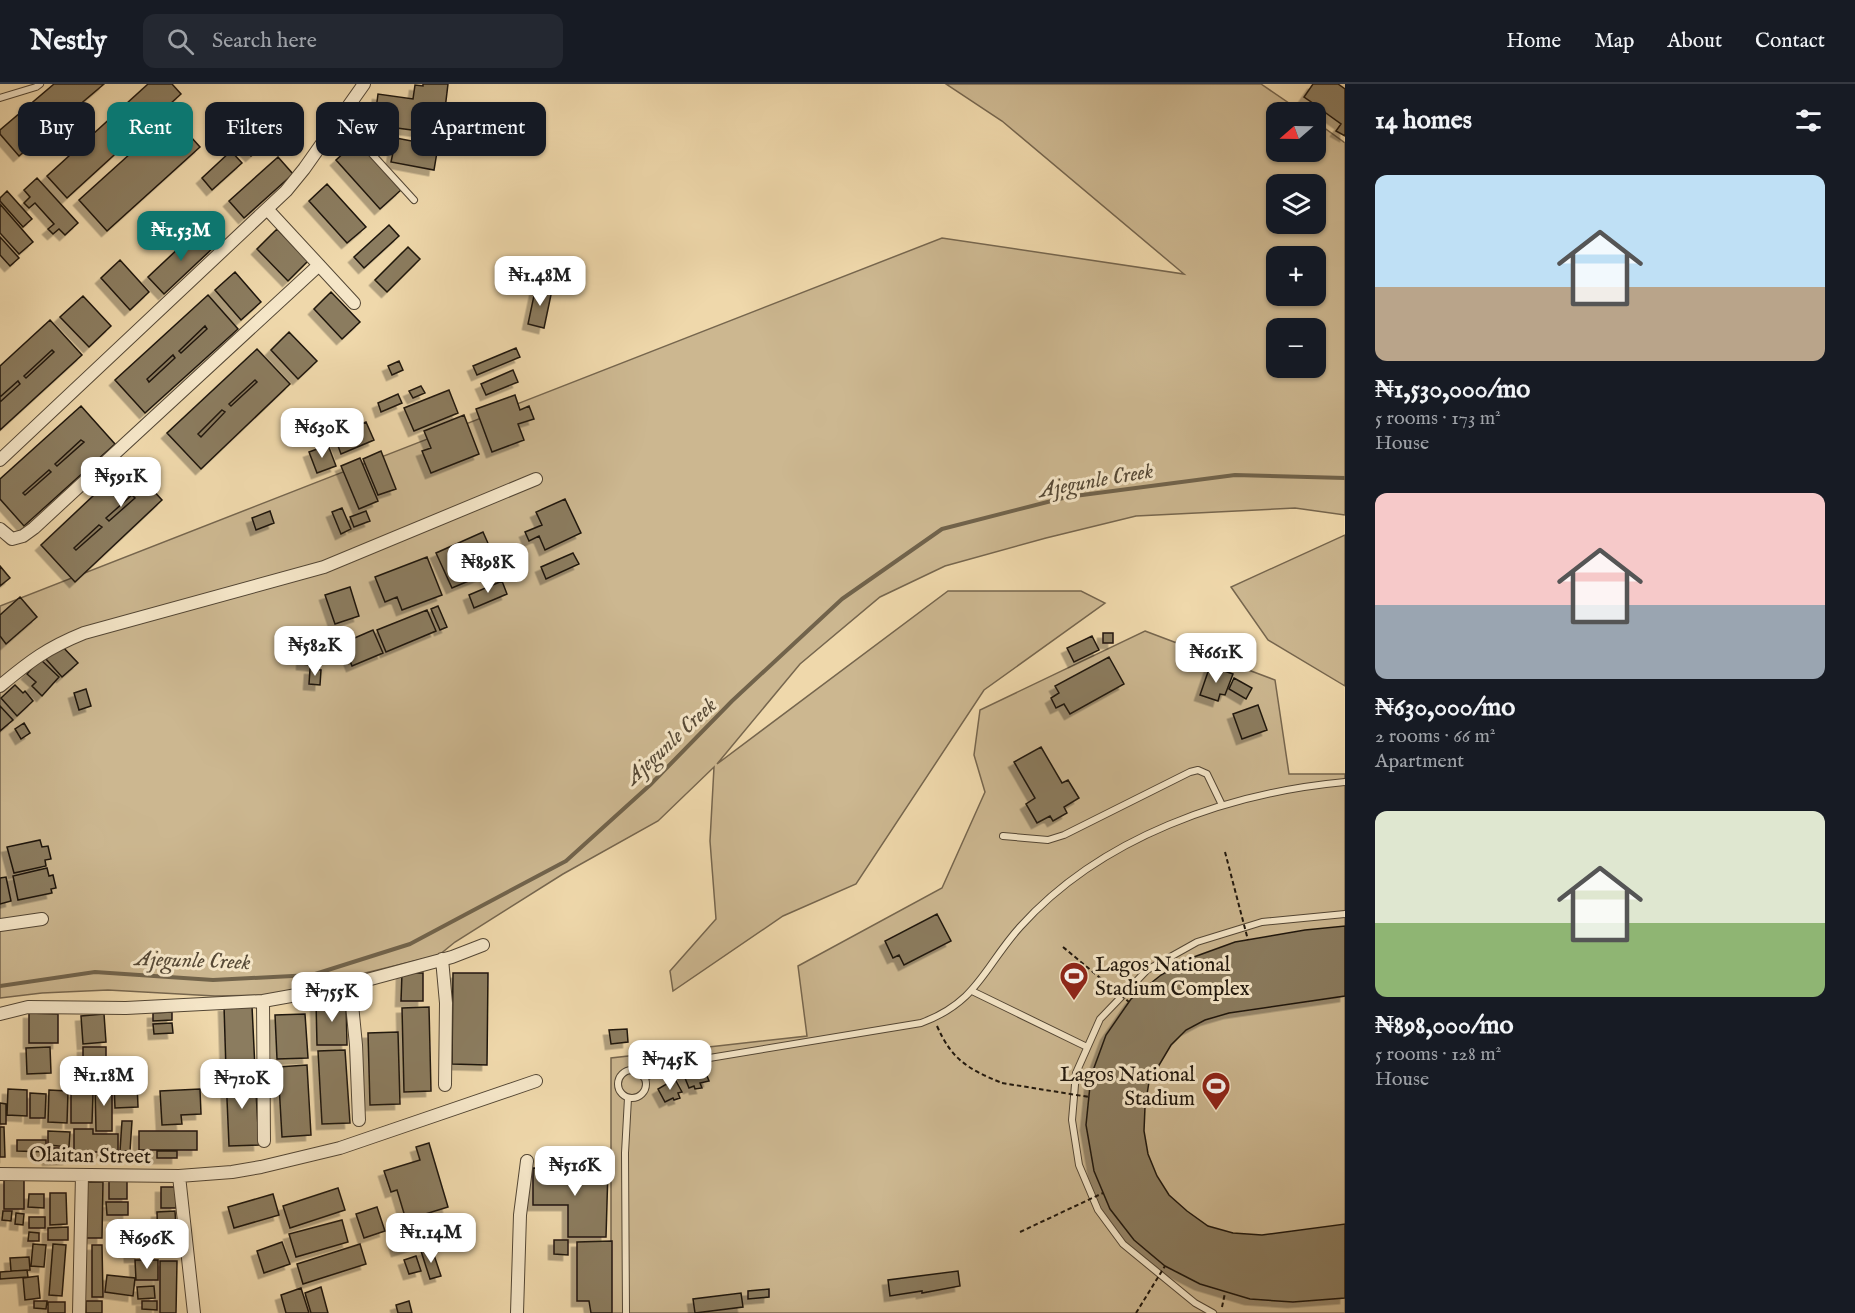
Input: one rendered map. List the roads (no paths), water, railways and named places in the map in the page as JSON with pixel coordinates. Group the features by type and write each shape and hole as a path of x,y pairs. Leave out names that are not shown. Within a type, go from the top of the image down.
{"street":[{"path":"352,102 364,84"},
{"path":"0,460 268,210 316,152"},
{"path":"268,210 354,303"},
{"path":"0,529 12,539 23,536 34,528 319,265"},
{"path":"0,686 36,656 84,633 324,567 536,479"},
{"path":"0,925 42,919"},
{"path":"0,1014 28,1007 126,1008 263,1000 351,984 442,959 483,945"},
{"path":"442,959 446,1003 445,1085"},
{"path":"351,984 359,1120"},
{"path":"263,1000 264,1141"},
{"name":"Olaitan Street","path":"0,1174 179,1176 232,1172 340,1148 536,1081"},
{"path":"517,1313 520,1215 527,1161"},
{"path":"79,1313 82,1175"},
{"path":"179,1176 194,1313"}],"lane":[{"path":"0,98 40,84"},
{"path":"374,156 414,200"},
{"path":"1003,836 1048,840 1064,835 1198,770 1207,774 1222,805"},
{"path":"644,1078 679,1063 910,1025 934,1018 955,1006 972,991 1019,928 1066,884 1101,861 1185,817 1222,805 1314,785 1345,782"},
{"path":"1213,1313 1195,1303 1123,1244 1098,1210 1079,1165 1072,1120 1076,1073 1100,1019 1147,970 1197,942 1262,922 1345,914"},
{"path":"972,991 1088,1047"},
{"path":"634,1070 644,1078 644,1091 637,1097 628,1098 621,1094 617,1086 622,1074 634,1070"},
{"path":"626,1313 625,1153 628,1098"}],"waterway":[{"name":"Ajegunle Creek","path":"0,986 95,972 213,980 312,975 410,944 566,861 650,785 732,701 842,599 942,529 1067,497 1235,475 1345,478"}],"place":[{"name":"Lagos National Stadium Complex","path":"1074,1002"},
{"name":"Lagos National Stadium","path":"1216,1112"}]}
